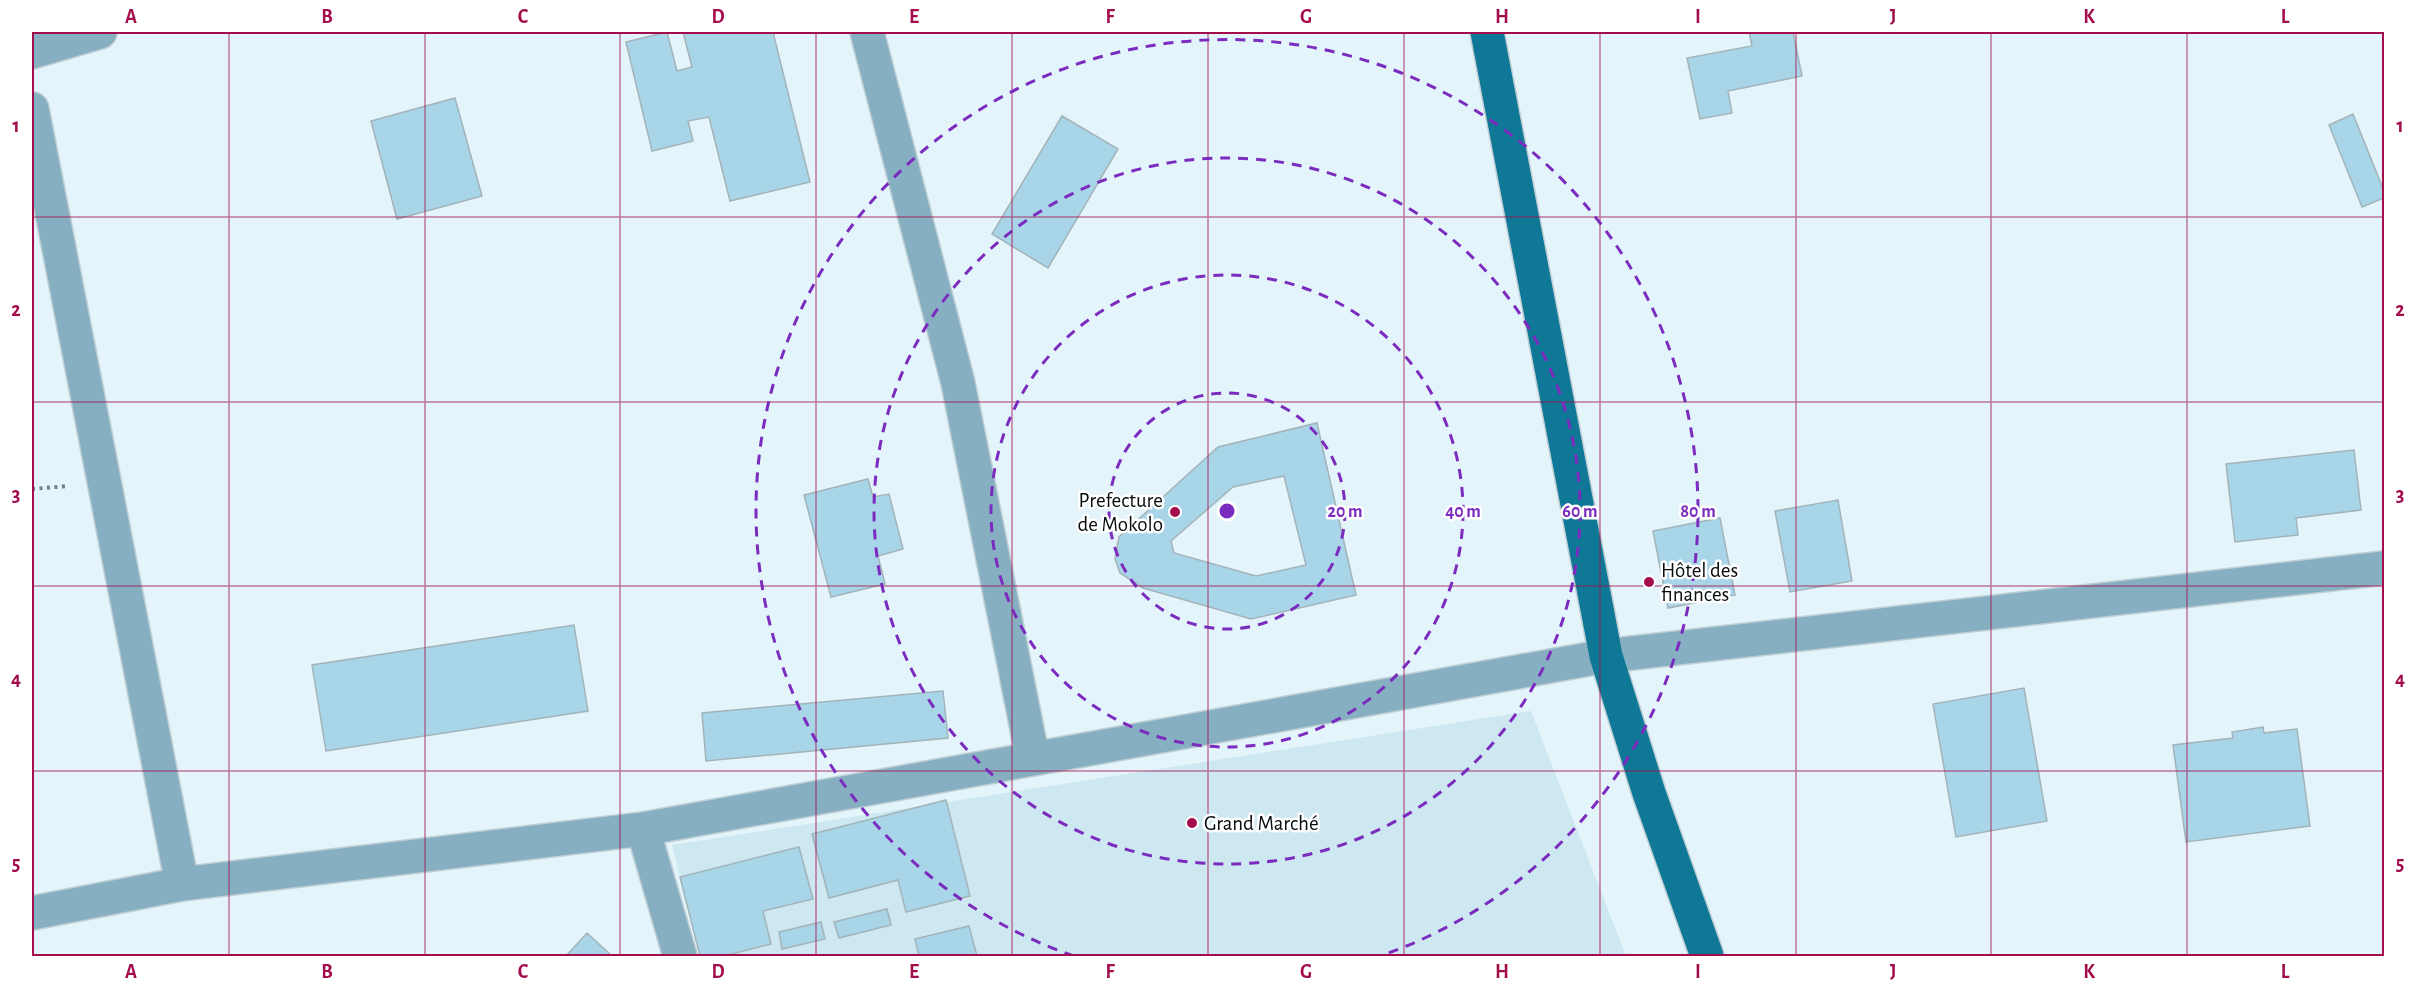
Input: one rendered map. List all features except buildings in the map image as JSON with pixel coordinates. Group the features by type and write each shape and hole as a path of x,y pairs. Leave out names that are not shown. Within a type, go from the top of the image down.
{"main road":[{"path":"1487,32 1606,656 1649,793 1707,957"}],"street":[{"path":"32,52 100,32"},
{"path":"867,32 958,383 1033,759"},
{"path":"32,109 182,884"},
{"path":"32,913 182,884 643,830 1606,656 2385,567"},
{"path":"643,830 680,957"}],"shaded area":[{"name":"Grand Marché","path":"1531,711 1626,956 700,956 672,845"}],"place":[{"name":"Prefecture de Mokolo","path":"1175,512"},
{"name":"Hôtel des finances","path":"1649,582"},
{"name":"Grand Marché","path":"1192,823"}]}
